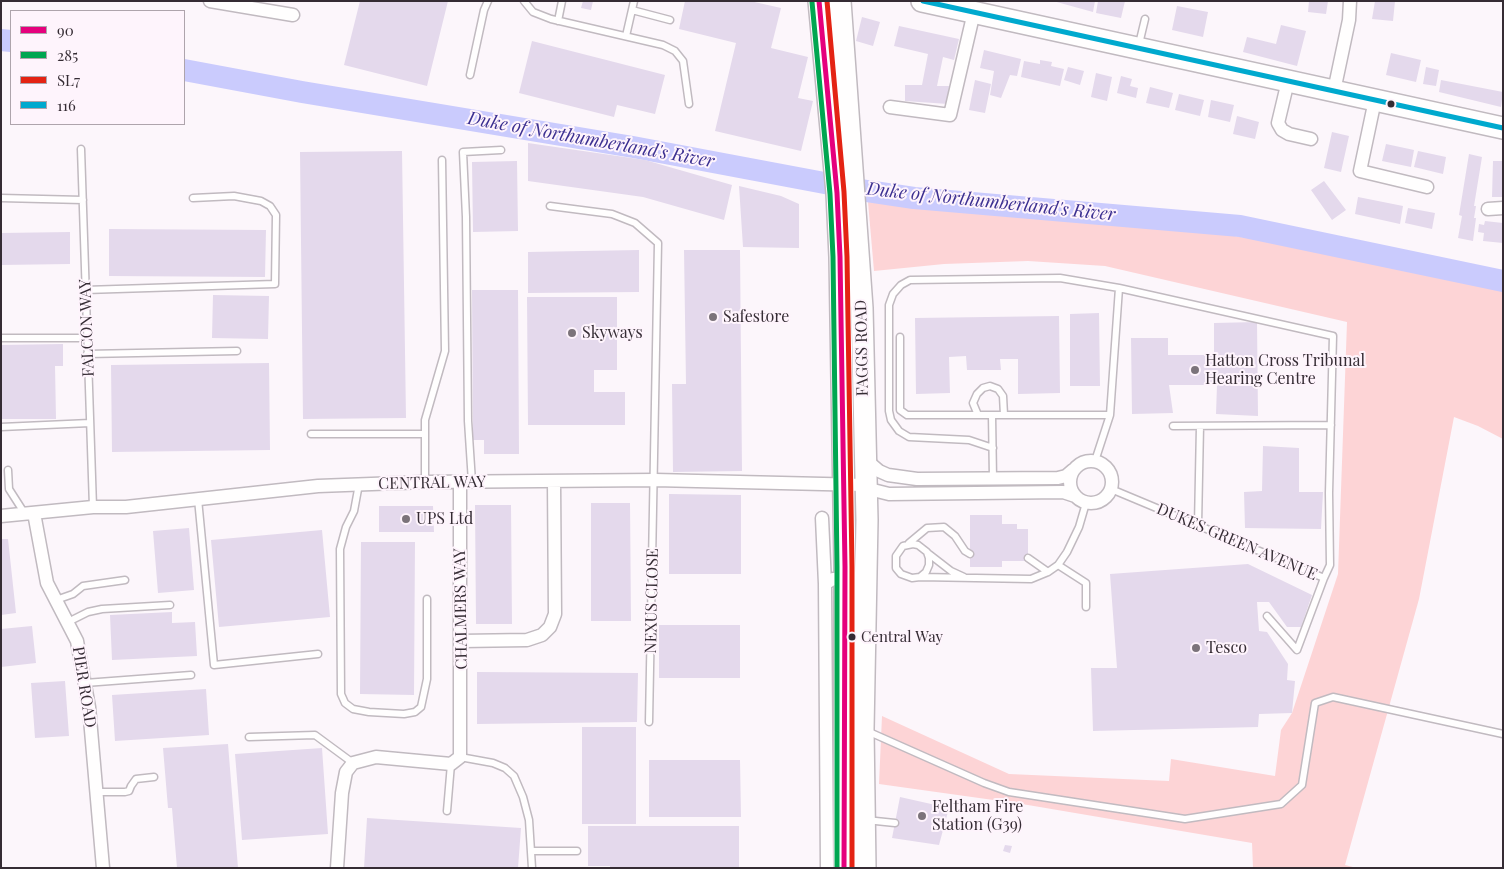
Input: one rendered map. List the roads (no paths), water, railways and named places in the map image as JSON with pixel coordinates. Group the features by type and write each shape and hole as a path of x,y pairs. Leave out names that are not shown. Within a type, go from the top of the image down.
{"main road":[{"name":"FAGGS ROAD","path":"819,1 840,138"},
{"name":"FAGGS ROAD","path":"840,1 840,138 837,193 862,308 863,386 838,577 844,868"},
{"path":"922,1 1503,128"},
{"name":"FAGGS ROAD","path":"850,256 853,472 867,520 863,729 865,868"}],"street":[{"path":"210,1 293,15"},
{"path":"1334,91 1349,20 1350,1"},
{"path":"890,106 950,115 974,12"},
{"path":"1288,81 1278,123 1282,130 1290,134 1311,139"},
{"path":"1375,100 1360,171 1427,186"},
{"path":"1488,209 1503,208"},
{"path":"1095,461 1108,468 1113,482 1111,489 1104,499 1099,502 1081,499 1062,492 889,494 880,493 853,472 880,480 1058,478 1083,462 1095,461"},
{"path":"1073,470 1070,482 1072,491 1081,499"},
{"path":"853,472 879,472 917,479"},
{"name":"CENTRAL WAY","path":"1,516 93,507 126,506 318,486 425,482 655,480 853,472"},
{"name":"CHALMERS WAY","path":"455,760 461,736 461,641 466,482"},
{"path":"461,641 527,640 542,635 550,627 554,614 554,482"},
{"name":"FAGGS ROAD","path":"867,520 880,498 889,494"},
{"name":"PIER ROAD","path":"30,514 47,583 78,641 89,707 103,868"},
{"path":"822,518 838,577 827,868"},
{"path":"337,868 342,794 346,772 353,763 376,757 455,760"}],"lane":[{"path":"470,75 484,10 488,1"},
{"path":"524,1 533,12 558,21 663,45 675,52 683,61 689,104"},
{"path":"558,21 562,1"},
{"path":"626,36 634,1"},
{"path":"632,10 670,20"},
{"path":"1138,48 1145,19"},
{"name":"FALCON WAY","path":"81,149 93,507"},
{"path":"466,482 468,421 464,152 501,150"},
{"path":"425,482 425,420 444,351 442,160"},
{"path":"86,290 275,284 276,215 270,206 261,201 234,196 193,198"},
{"path":"1,198 83,200"},
{"name":"NEXUS CLOSE","path":"550,206 612,214 635,223 658,243 650,722"},
{"name":"DUKES GREEN AVENUE","path":"993,448 969,440 909,437 899,431 891,420 889,411 889,305 893,294 910,280 1060,278 1119,288 1333,336 1329,493 1330,565 1324,578 1111,489"},
{"path":"1095,461 1110,415 1119,288"},
{"path":"900,337 900,410 907,415 1110,415"},
{"path":"1,338 87,338"},
{"path":"88,354 237,351"},
{"path":"978,415 973,403 976,394 983,388 990,386 998,389 1003,396 1004,415"},
{"path":"992,415 993,479"},
{"path":"1,426 90,423"},
{"path":"1173,426 1331,426"},
{"path":"1198,524 1200,426"},
{"path":"311,434 425,434"},
{"path":"8,470 9,489 30,514"},
{"path":"359,484 354,511 346,527 340,549 341,694 344,703 353,709 361,711 404,714 415,712 421,707 427,679 427,599"},
{"path":"198,498 214,665 318,654"},
{"path":"970,554 964,551 955,536 944,527 927,528 908,544 900,548 896,556 896,568 906,577 912,578 1030,579 1048,572 1058,565 1067,552 1079,527 1081,499"},
{"path":"908,544 918,545 951,571 968,578"},
{"path":"920,577 926,572 929,565 927,552"},
{"path":"1028,558 1048,572"},
{"path":"1058,565 1086,583 1086,607"},
{"path":"1268,616 1297,650 1324,578"},
{"path":"56,600 72,594 83,586 124,580"},
{"path":"68,622 88,612 102,609 170,605"},
{"path":"85,683 191,675"},
{"path":"863,729 984,783 1009,792 1185,819 1282,804 1302,785 1316,703 1333,697 1503,734"},
{"path":"249,737 315,735 353,763"},
{"path":"447,811 455,760 493,763 505,768 514,776 523,797 529,820 532,868"},
{"path":"96,792 130,791 136,779 154,778"},
{"path":"844,808 865,820 895,823"},
{"path":"532,851 577,851"}],"waterway":[{"name":"Duke of Northumberland's River","path":"1,40 10,41"},
{"name":"Duke of Northumberland's River","path":"185,70 302,92 633,147 867,191 914,198 1240,226 1503,281"}],"place":[{"name":"Safestore","path":"713,317"},
{"name":"Skyways","path":"572,333"},
{"name":"Hatton Cross Tribunal Hearing Centre","path":"1195,370"},
{"name":"UPS Ltd","path":"406,519"},
{"name":"Central Way","path":"852,637"},
{"name":"Tesco","path":"1196,648"},
{"name":"Feltham Fire Station (G39)","path":"922,816"}]}
